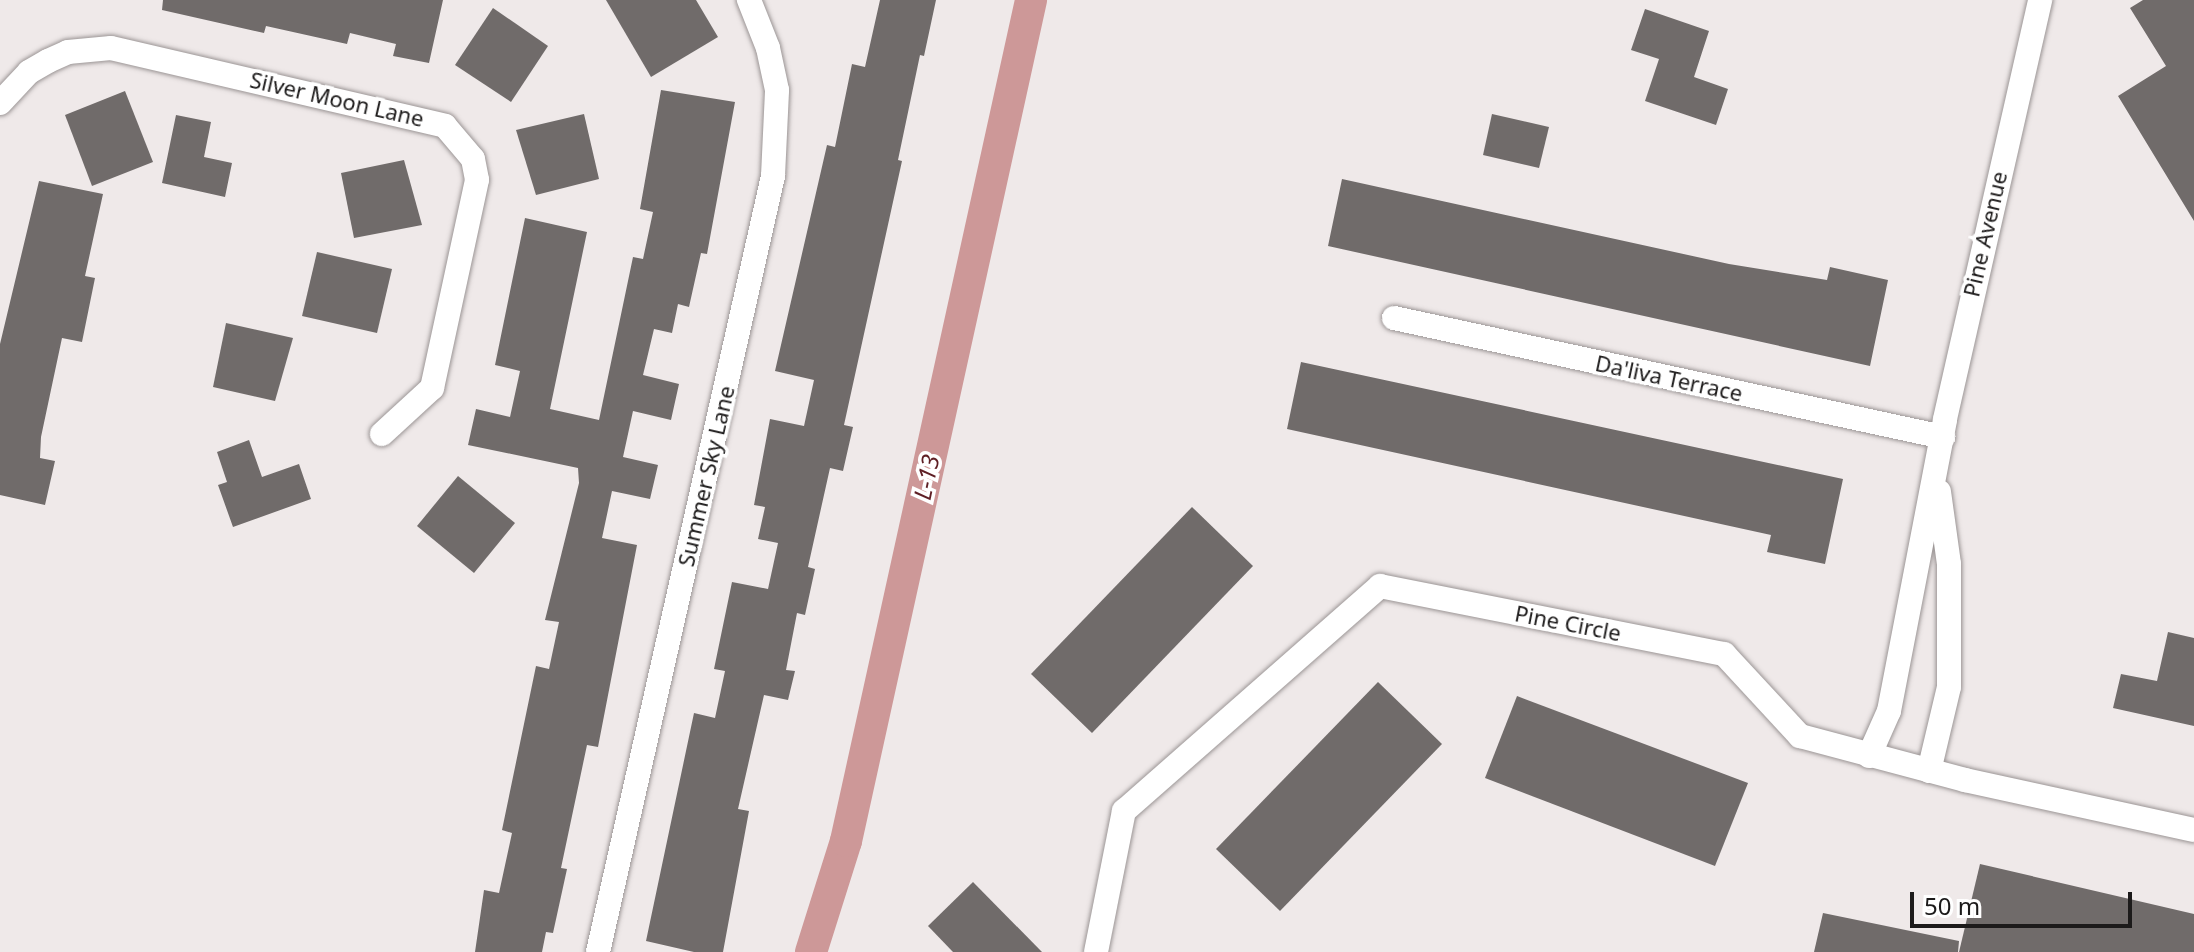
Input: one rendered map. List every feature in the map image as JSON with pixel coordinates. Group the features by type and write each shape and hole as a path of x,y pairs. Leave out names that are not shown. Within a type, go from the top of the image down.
{"street":[{"name":"Summer Sky Lane","path":"598,952 773,176 777,90 768,48 749,0"},
{"name":"Pine Avenue","path":"1869,756 1889,711 1936,469 2040,0"},
{"name":"Silver Moon Lane","path":"0,103 29,72 48,61 68,52 111,48 445,126 473,159 477,180 432,388 382,434"},
{"name":"Da'liva Terrace","path":"1394,318 1943,437"},
{"name":"Pine Avenue","path":"1929,771 1949,687 1949,564 1936,469"},
{"name":"Pine Circle","path":"1096,952 1124,811 1380,586 1724,654 1800,736 1929,771 2194,830"}],"building":[{"path":"163,0 443,0 429,63 393,56 396,44 350,33 347,44 266,26 264,33 162,10"},
{"path":"606,0 696,0 718,37 651,77"},
{"path":"880,0 936,0 924,56 920,55 898,160 902,161 844,425 853,427 843,471 830,468 808,567 815,569 805,615 797,613 786,670 795,671 788,700 764,695 738,809 749,811 723,952 694,952 646,941 694,713 715,718 725,671 714,669 732,582 768,589 778,543 758,539 765,507 754,505 770,419 804,426 814,380 775,371 827,145 835,147 852,64 865,67"},
{"path":"2143,0 2194,0 2194,221 2118,96 2166,66 2130,8"},
{"path":"493,8 548,46 511,102 455,65"},
{"path":"1645,9 1709,31 1694,77 1728,89 1716,125 1645,101 1659,59 1631,50"},
{"path":"661,90 735,102 707,254 701,253 689,307 678,304 672,333 654,329 643,375 679,384 671,420 633,411 623,457 658,465 650,499 612,491 602,538 637,545 598,747 587,745 561,868 567,869 553,933 546,932 542,952 475,952 484,890 499,893 512,833 502,830 536,666 549,669 559,622 545,620 579,483 578,468 468,445 476,409 510,417 520,371 495,365 525,218 587,232 550,409 599,420 633,257 643,259 653,212 640,209"},
{"path":"125,91 153,162 92,186 65,115"},
{"path":"584,114 599,179 536,195 516,130"},
{"path":"1492,114 1549,127 1539,168 1483,155"},
{"path":"176,115 211,122 204,157 232,163 225,197 162,183"},
{"path":"404,160 422,225 354,238 341,173"},
{"path":"1342,179 1729,264 1827,280 1830,267 1888,280 1870,366 1328,246"},
{"path":"39,181 103,194 85,276 95,278 82,342 62,338 41,437 40,458 55,461 45,505 0,495 0,344"},
{"path":"317,252 392,269 377,333 302,316"},
{"path":"226,323 293,338 275,401 213,387"},
{"path":"1301,362 1843,479 1825,564 1767,552 1771,535 1287,429"},
{"path":"249,440 262,477 299,464 311,499 233,527 218,485 227,482 217,452"},
{"path":"458,476 515,523 474,573 417,526"},
{"path":"1192,507 1253,566 1092,733 1031,674"},
{"path":"2168,632 2194,638 2194,726 2113,708 2121,674 2157,681"},
{"path":"1378,682 1442,744 1280,911 1216,849"},
{"path":"1517,696 1748,783 1715,866 1485,778"},
{"path":"1980,864 2194,914 2194,952 1959,952"},
{"path":"973,882 1042,952 953,952 928,926"},
{"path":"1823,913 1959,941 1958,952 1814,952"}],"waterway":[{"name":"L-13","path":"811,952 846,841 1031,0"}]}
